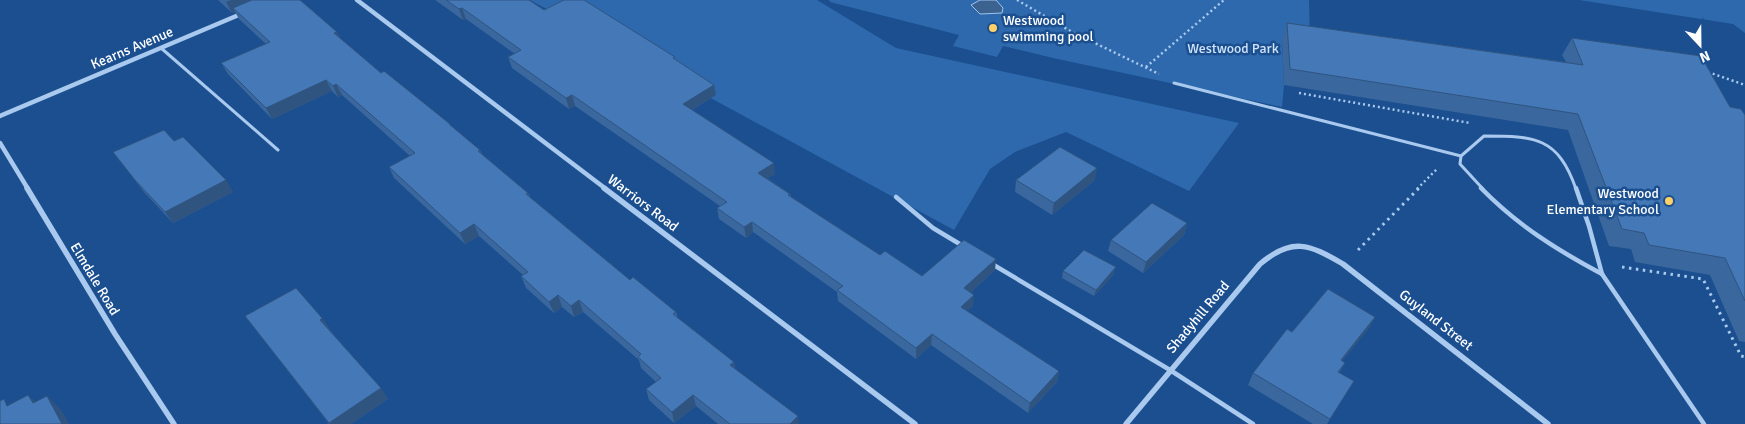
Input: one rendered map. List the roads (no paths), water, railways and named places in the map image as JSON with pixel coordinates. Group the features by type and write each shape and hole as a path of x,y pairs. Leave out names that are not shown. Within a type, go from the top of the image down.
{"street":[{"name":"Warriors Road","path":"357,0 915,424"},
{"name":"Kearns Avenue","path":"0,116 247,11"},
{"name":"Elmdale Road","path":"0,143 115,334 174,424"},
{"name":"Guyland Street","path":"1302,246 1325,253 1344,264 1548,424"},
{"name":"Shadyhill Road","path":"1126,424 1260,264 1277,251 1302,246"}],"lane":[{"path":"161,48 278,150"},
{"path":"1174,83 1461,156"},
{"path":"1602,274 1550,246 1504,211 1460,164 1461,156 1484,136 1522,137 1553,148 1569,169 1589,226 1602,274 1704,424"},
{"path":"896,197 933,228 967,248"},
{"path":"984,259 1170,370 1253,424"}],"place":[{"name":"Westwood swimming pool","path":"993,28"},
{"name":"Westwood Elementary School","path":"1669,201"}],"park label":[{"name":"Westwood Park","path":"1233,48"}]}
